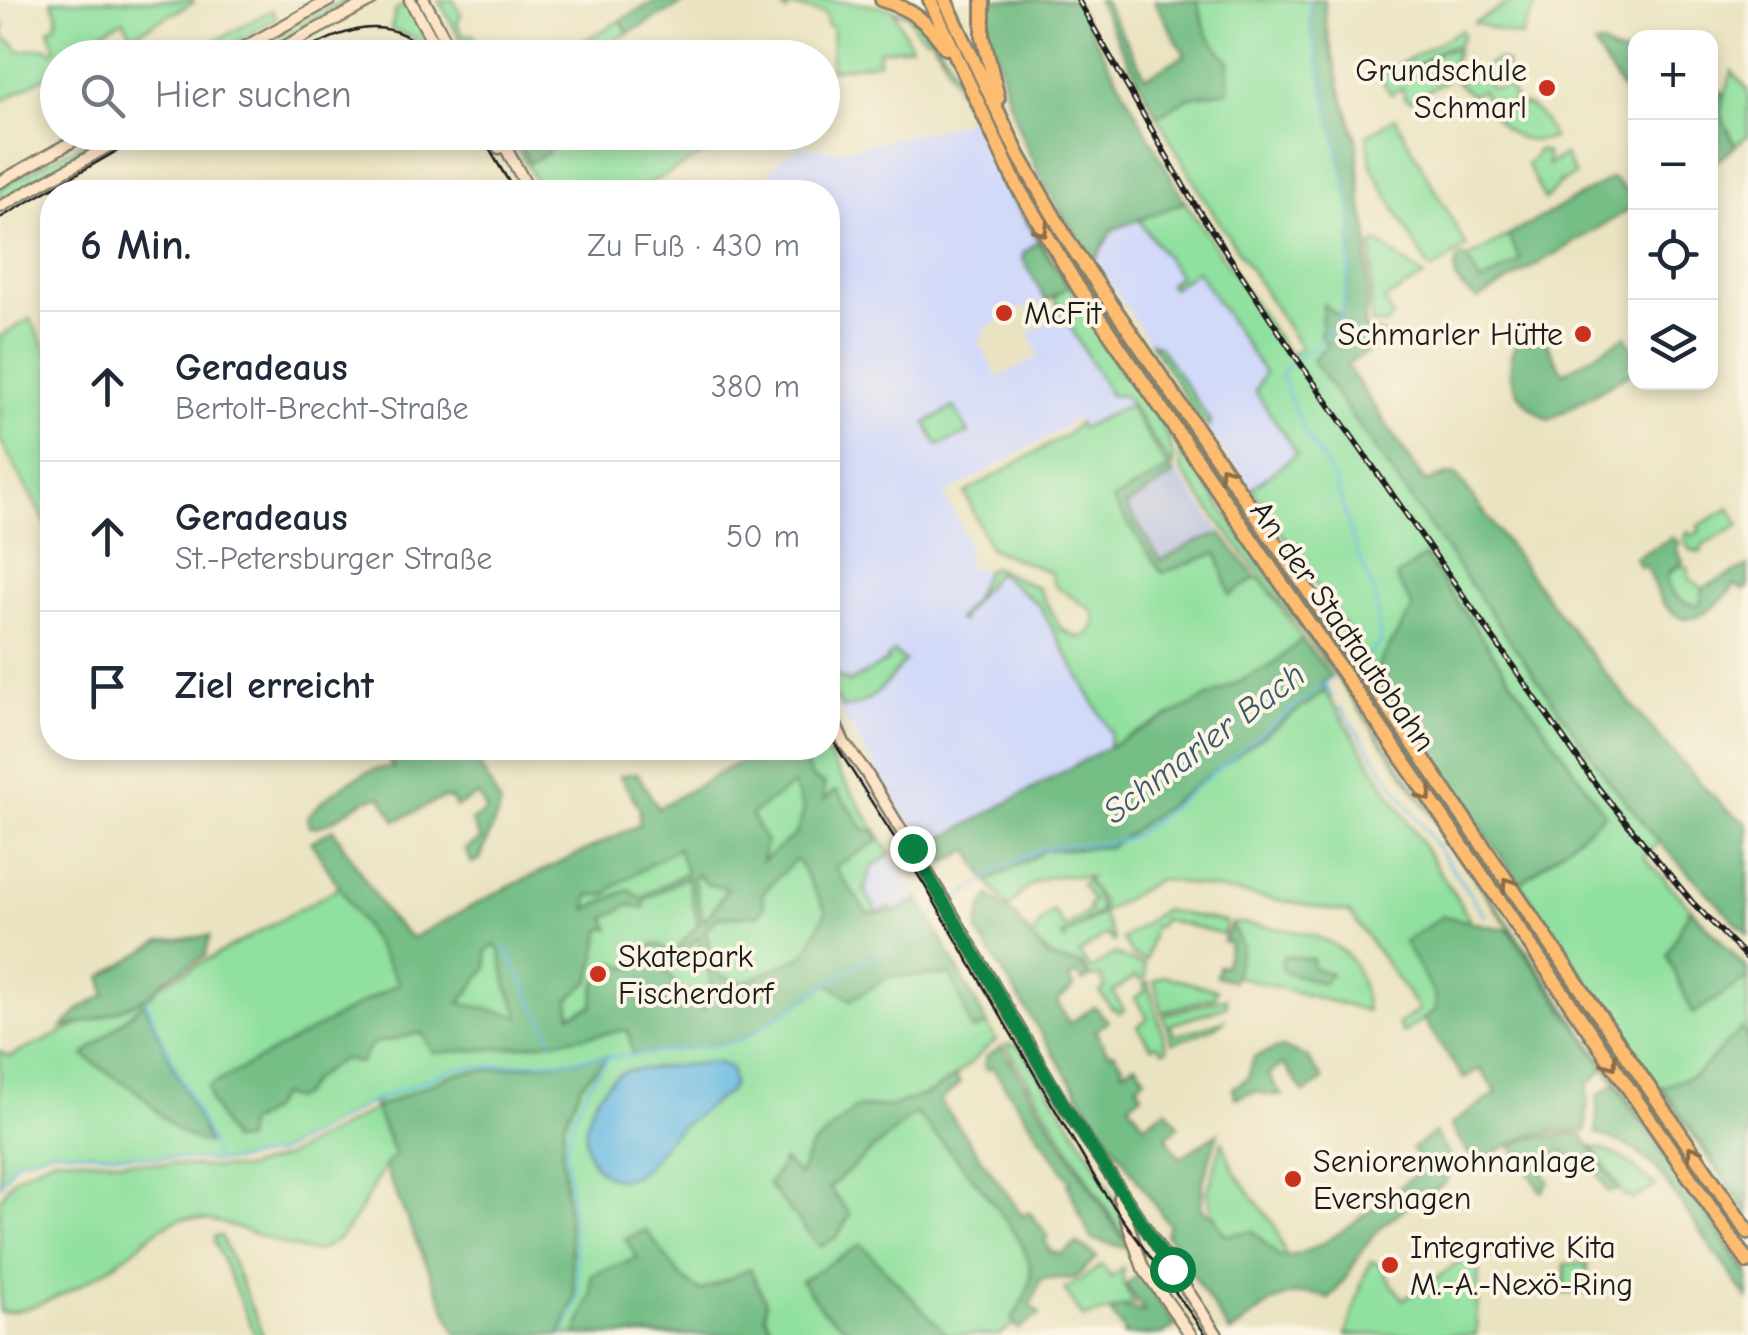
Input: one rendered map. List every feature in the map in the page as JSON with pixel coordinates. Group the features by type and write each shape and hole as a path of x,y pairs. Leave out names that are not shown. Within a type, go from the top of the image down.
{"highway":[{"path":"882,0 912,11 925,21 973,93"},
{"name":"An der Stadtautobahn","path":"930,0 1034,216 1078,287 1748,1262"},
{"name":"An der Stadtautobahn","path":"945,0 1036,188 1102,294 1748,1232"},
{"path":"983,0 983,36 1002,120"}],"main road":[{"path":"258,40 330,0"},
{"path":"297,40 372,0"},
{"path":"410,0 432,40"},
{"path":"424,0 446,40"},
{"path":"0,182 57,150"},
{"path":"48,180 102,150"},
{"path":"503,150 514,163"},
{"path":"507,150 523,180"},
{"path":"0,207 40,185"},
{"path":"840,729 1113,1183 1218,1335"},
{"path":"1113,1183 1142,1268 1190,1335"}],"shaded area":[{"path":"971,117 1011,197 1068,287 983,330 984,337 978,340 998,378 1040,356 1028,333 1063,313 1110,395 1125,396 1130,403 1081,428 1074,417 1063,429 944,495 966,536 969,568 997,572 1039,605 1111,733 1108,747 924,850 840,710 840,180 774,180 770,167 779,165 781,157 795,150 841,150 958,124"},
{"path":"1139,220 1182,280 1196,271 1264,374 1255,391 1297,454 1252,488 1202,422 1095,260 1112,230"},
{"path":"1177,473 1223,534 1194,543 1161,561 1126,505"},
{"path":"891,854 919,899 894,913 878,914 864,889 872,867"}],"green space":[{"path":"51,0 194,2 132,35 123,20 88,40 53,40 49,30 57,23"},
{"path":"343,0 358,0 286,40 272,40"},
{"path":"439,0 454,0 461,15 457,23 463,35 473,35 476,40 461,40"},
{"path":"657,0 679,0 682,4 628,33 621,20"},
{"path":"775,0 879,6 910,15 927,30 956,74 1028,220 1121,374 1125,370 1158,417 1170,443 1173,469 1125,396 1110,395 1054,298 1067,286 1011,197 930,36 926,38 916,30 908,15 894,12 911,46 878,51 879,62 840,68 840,40 832,40 833,27 828,26 825,13 789,6 787,12 783,10 785,5"},
{"path":"936,0 1071,260 1748,1244 1748,1252 1067,262 1021,182"},
{"path":"985,0 1074,0 1185,202 1112,230 1095,260 1043,182 1023,140 997,52 988,47"},
{"path":"1097,0 1103,0 1146,77 1185,55 1154,0 1197,0 1207,34 1229,62 1229,91 1190,97 1157,116"},
{"path":"1197,0 1309,0 1310,23 1353,216 1350,269 1341,318 1324,305 1346,365 1425,482 1448,475 1677,825 1644,857 1748,970 1748,1216 1520,884 1605,814 1425,556 1413,608 1374,672 1252,488 1297,454 1255,391 1264,373 1197,271 1172,288 1169,284 1179,276 1139,220 1185,202 1289,355 1301,348 1203,197 1157,116 1190,97 1229,62 1207,34"},
{"path":"1309,0 1324,0 1340,87 1357,141 1361,202 1368,230 1364,328 1384,334 1387,340 1346,365 1425,482 1456,474 1613,683 1706,790 1748,824 1748,935 1659,842 1609,781 1312,360 1327,345 1320,336 1323,305 1341,317 1350,269 1353,216 1310,23"},
{"path":"1514,0 1538,0 1521,37 1474,23"},
{"path":"407,3 429,40 418,40 391,29 396,10"},
{"path":"272,10 276,18 240,40 217,40"},
{"path":"0,19 3,38 14,43 19,51 40,49 40,80 0,102"},
{"path":"621,20 628,33 615,40 585,40"},
{"path":"1461,30 1463,35 1457,47 1441,49 1403,71 1411,72 1442,50 1457,50 1446,80 1412,101 1405,98 1402,88 1391,94 1379,76 1396,66 1402,71 1398,65"},
{"path":"1602,45 1628,56 1628,99 1594,46"},
{"path":"1497,60 1506,63 1506,83 1492,75 1488,86 1510,87 1515,99 1510,105 1515,109 1522,104 1533,109 1553,138 1530,141 1512,134 1483,104 1487,101 1481,90 1471,95 1455,81"},
{"path":"1732,71 1748,91 1748,135 1735,146 1720,112"},
{"path":"1718,90 1724,93 1722,116 1735,146 1718,160"},
{"path":"1395,118 1467,247 1433,270 1372,168 1367,135"},
{"path":"70,150 97,150 0,203 0,188"},
{"path":"518,150 717,150 656,180 535,180"},
{"path":"522,150 549,150 549,152 529,163"},
{"path":"1538,150 1547,153 1548,165 1564,155 1575,175 1560,183 1558,180 1559,184 1545,200 1526,163"},
{"path":"1612,178 1628,192 1628,210 1478,299 1458,283 1458,259 1467,259 1481,283 1521,261 1508,236"},
{"path":"1508,236 1522,261 1480,283 1467,259"},
{"path":"1038,241 1068,287 1046,301 1023,259 1023,254"},
{"path":"1378,242 1424,277 1384,300 1393,318 1384,325 1371,323 1372,246"},
{"path":"30,319 40,338 40,512 0,440 0,336"},
{"path":"1542,334 1563,373 1626,336 1628,374 1549,420 1528,405 1511,375 1513,352 1519,339 1528,342"},
{"path":"1151,343 1159,346 1210,421 1209,427 1202,422"},
{"path":"1128,405 1169,469 1113,500 1162,573 1217,553 1230,594 1256,578 1262,580 1302,639 1272,665 1108,747 1111,733 1039,605 997,572 961,617 962,621 957,620 974,599 985,572 992,567 1038,588 1061,629 1080,638 1091,632 1096,621 1093,611 1055,586 1050,572 990,549 965,493 1068,434 1078,423 1081,428"},
{"path":"954,407 969,433 938,446 926,423"},
{"path":"1179,446 1716,1224 1748,1276 1331,669 1181,471"},
{"path":"1169,469 1174,475 1126,506 1161,561 1221,534 1256,578 1230,595 1217,553 1162,573 1112,500"},
{"path":"1730,508 1740,525 1704,545 1700,553 1689,549 1684,538 1688,531 1691,536 1700,531 1698,526"},
{"path":"1672,538 1680,543 1676,549 1683,562 1669,571 1668,584 1680,599 1700,604 1703,588 1748,566 1748,588 1735,585 1702,615 1692,618 1673,613 1660,599 1646,566 1640,567 1635,558"},
{"path":"1425,556 1605,814 1520,884 1374,672 1413,608 1396,577"},
{"path":"1679,566 1688,567 1690,579 1703,588 1700,604 1682,600 1670,587 1667,575"},
{"path":"1302,639 1331,676 1321,683 1325,691 1110,847 1046,850 988,882 969,850 946,862 933,844 1108,747 1272,665"},
{"path":"894,652 905,661 870,698 842,708 840,678 850,682 889,660 887,657"},
{"path":"1325,691 1473,924 1443,916 1436,1010 1403,1033 1398,1025 1419,1010 1350,913 1159,879 1102,913 1102,902 1086,879 1090,877 1044,878 1027,888 1009,908 988,882 1046,850 1110,847"},
{"path":"389,760 477,760 501,805 480,859 472,863 465,849 481,840 471,821 487,811 478,795 456,807 451,798 441,799 396,821 381,797 309,827 307,817 335,792 358,776 393,768"},
{"path":"743,760 803,760 813,779 824,783 824,800 837,790 864,829 874,831 880,840 835,867 867,913 894,913 919,899 988,1025 972,1030 951,975 888,977 851,1000 829,984 745,1038 633,1055 628,1030 508,1048 433,1053 422,1033 372,1044 360,1063 342,1059 311,1081 302,1095 294,1099 280,1095 269,1111 247,1124 245,1140 231,1141 211,1102 208,1087 399,983 311,842 333,829 389,918 412,938 639,825 640,809 620,776 637,773 658,808","holes":["793,785 804,810 796,834 762,861 766,842 751,815","678,848 686,872 640,898 629,889 587,909 589,895 606,895","798,861 826,911 806,954 744,983 718,975 705,930 718,917 759,915 764,907 762,894","698,875 708,885 728,888 704,922 693,877","687,877 698,924 673,954 658,944 647,947 631,968 611,962 595,986 593,1006 571,1015 569,999 591,980 602,929 610,929 606,918 629,905 644,908 645,900","698,938 711,981 704,1010 681,1005 670,992 675,983 665,970","495,945 500,951 507,986 520,1016 460,1003 487,968 487,951"]},
{"path":"753,760 831,760 891,854 872,867 864,889 878,913 890,907 894,912 919,899 996,1040 915,1113 1003,1216 1028,1260 1030,1282 1013,1319 1015,1324 999,1335 560,1335 575,1297 562,1149 564,1124 581,1085 607,1057 376,1109 395,1156 344,1233 316,1252 222,1223 180,1219 78,1286 28,1308 0,1312 0,1198 15,1177 54,1157 242,1169 283,1158 375,1109 373,1103 379,1101 372,1102 276,1154 226,1162 53,1150 16,1160 0,1185 0,1051 8,1057 94,1017 347,883 412,938 661,815"},
{"path":"1086,881 1101,911 1061,936 1067,943 1064,937 1102,913 1115,941 1107,934 1079,954 1091,970 1114,954 1144,965 1146,977 1140,981 1136,976 1113,992 1124,1010 1119,1013 1100,992 1105,988 1101,976 1091,978 1082,965 1056,960 1032,939 1041,921 1053,911 1065,928 1090,910 1088,906 1093,901 1081,884"},
{"path":"990,896 1016,917 1049,959 1081,965 1089,978 1083,982 1077,974 1069,979 1074,988 1057,1001 1069,1023 1095,1007 1108,1021 1095,1031 1108,1053 1114,1052 1123,1071 1136,1064 1145,1077 1137,1085 1142,1094 1129,1104 1144,1124 1167,1109 1179,1126 1166,1137 1180,1158 1218,1133 1203,1181 1201,1208 1214,1216 1225,1235 1253,1231 1279,1257 1314,1248 1419,1172 1424,1164 1412,1149 1434,1133 1450,1156 1446,1182 1383,1226 1329,1299 1301,1293 1288,1296 1265,1307 1230,1333 1166,1234 1169,1225 1089,1110 977,931 981,911"},
{"path":"1690,909 1748,970 1748,978 1693,1014 1667,955"},
{"path":"1163,910 1226,922 1223,934 1162,919 1160,926 1154,926 1146,961 1132,955 1122,939"},
{"path":"1443,916 1509,930 1605,1068 1588,1085 1586,1131 1529,1136 1479,1160 1472,1159 1450,1125 1497,1093 1480,1069 1464,1079 1423,1019 1436,1010 1435,996 1404,942"},
{"path":"1231,924 1242,946 1233,981 1216,976 1219,965 1225,966 1230,943 1223,941"},
{"path":"1231,925 1286,929 1333,944 1357,970 1367,1011 1235,976 1242,946"},
{"path":"210,936 205,956 165,979 151,995 95,1020 62,1028 80,1009 105,995 102,977 161,941"},
{"path":"1283,956 1313,959 1312,968 1331,973 1323,983 1283,971"},
{"path":"1164,976 1217,990 1215,997 1162,1012 1154,981"},
{"path":"1148,982 1167,1049 1163,1051 1157,1044 1152,1047 1137,1027 1148,1018 1135,998 1146,990 1143,985"},
{"path":"1226,998 1227,1006 1170,1025 1175,1036 1226,1020 1172,1043 1163,1015"},
{"path":"144,1002 208,1143 183,1134 131,1087 84,1055"},
{"path":"1742,1028 1748,1040 1748,1210 1662,1087 1697,1074"},
{"path":"1006,1045 1025,1053 1085,1145 1113,1198 1125,1239"},
{"path":"1002,1047 1129,1249 1091,1239 1068,1185 1071,1182 992,1067 986,1070 984,1066 986,1057"},
{"path":"1281,1047 1307,1057 1323,1080 1304,1093 1283,1064 1268,1075 1282,1096 1254,1092 1235,1098 1233,1088 1248,1078 1254,1057"},
{"path":"608,1056 581,1085 564,1124 562,1149 575,1297 560,1335 457,1335 384,1166 395,1155 375,1108 454,1074"},
{"path":"955,1077 960,1083 940,1101 1023,1216 1029,1212 1048,1236 1045,1242 1051,1252 1062,1254 1077,1243 1097,1257 1075,1278 1041,1279 1031,1305 1040,1315 1018,1329 1012,1319 1030,1282 1028,1260 1003,1216 915,1113 829,1188 850,1214 837,1237 820,1247 768,1185 784,1161 799,1175 811,1147 856,1108 892,1106 930,1093"},
{"path":"1615,1084 1748,1276 1748,1299 1655,1167 1632,1148 1596,1133 1598,1095"},
{"path":"1582,1135 1619,1190 1609,1192 1592,1165 1581,1172 1562,1150 1539,1166 1549,1182 1542,1192 1511,1146 1531,1138"},
{"path":"1222,1141 1235,1173 1275,1226 1290,1268 1237,1284 1207,1195"},
{"path":"1592,1146 1623,1158 1656,1186 1632,1200 1628,1195 1625,1197"},
{"path":"646,1230 682,1278 701,1291 750,1269 766,1302 765,1315 774,1335 576,1335 591,1294 591,1275 637,1258 625,1239"},
{"path":"215,1236 221,1236 263,1335 255,1335"},
{"path":"861,1244 947,1335 856,1335 823,1311 801,1281"},
{"path":"1471,1255 1479,1265 1476,1335 1346,1335 1371,1261 1378,1264 1403,1300"},
{"path":"1565,1264 1587,1264 1587,1293 1564,1293"},
{"path":"1102,1265 1111,1277 1123,1268 1123,1283 1134,1304 1083,1318 1065,1290"},
{"path":"1140,1273 1176,1325 1163,1335 1123,1335 1125,1332 1110,1312 1121,1307 1145,1312 1126,1285"}],"water":[{"path":"715,1062 731,1067 730,1091 674,1133 639,1172 615,1179 592,1162 585,1134 588,1118 593,1103 613,1079 625,1071"}],"waterway":[{"name":"Schmarler Bach","path":"1309,0 1310,23 1353,216 1350,269 1341,318 1281,376 1304,431 1334,478 1357,553 1375,594 1381,643 1368,655"},
{"name":"Schmarler Bach","path":"952,903 999,871 1038,851 1103,844 1137,834 1331,678"},
{"path":"1325,685 1332,696"},
{"path":"1340,707 1485,916"},
{"name":"Schmarler Bach","path":"0,1185 16,1160 53,1150 226,1162 276,1154 372,1102 452,1069 633,1055 745,1038 946,907"},
{"path":"504,946 553,1040"},
{"path":"145,1000 211,1144"},
{"path":"564,1335 580,1297 566,1149 581,1100 610,1056"},
{"path":"213,1149 217,1162"}],"tram line":[{"path":"326,40 381,28 412,40"},
{"path":"66,180 119,150"},
{"path":"490,150 508,180"},
{"path":"0,218 40,195"},
{"path":"840,752 925,886 1102,1190 1206,1335"}],"railway":[{"path":"1078,0 1191,199 1298,360 1599,789 1692,902 1748,959"}],"place":[{"name":"Grundschule Schmarl","path":"1547,88"},
{"name":"McFit","path":"1004,313"},
{"name":"Schmarler Hütte","path":"1583,334"},
{"name":"Skatepark Fischerdorf","path":"598,974"},
{"name":"Seniorenwohnanlage Evershagen","path":"1293,1179"},
{"name":"Integrative Kita M.-A.-Nexö-Ring","path":"1390,1265"}],"route":[{"path":"912,848 1065,1107 1172,1269"}]}
